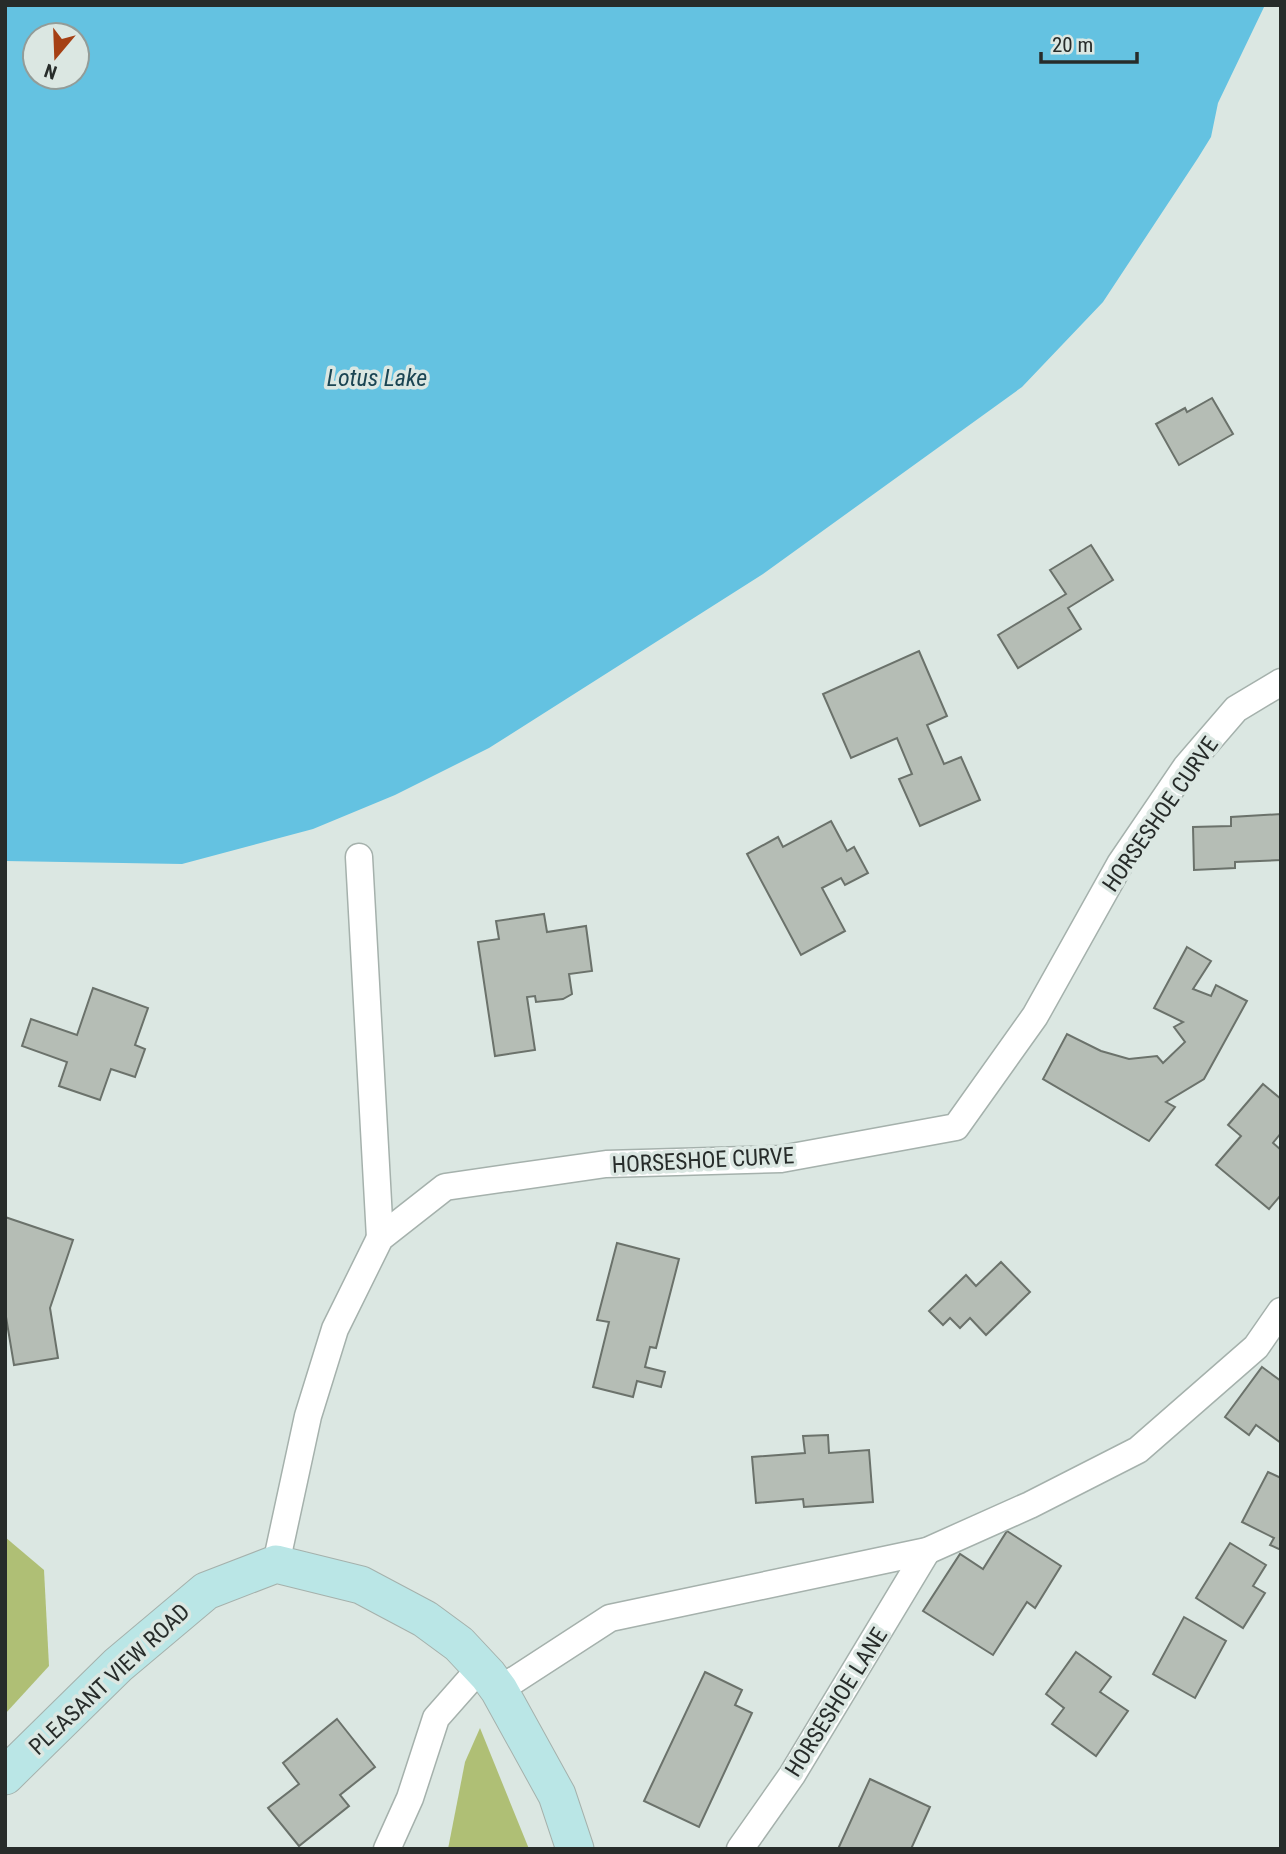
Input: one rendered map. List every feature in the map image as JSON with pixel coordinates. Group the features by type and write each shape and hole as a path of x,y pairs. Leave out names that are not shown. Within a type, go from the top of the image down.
{"street":[{"name":"HORSESHOE CURVE","path":"276,1564 308,1416 331,1342 380,1238 445,1187 606,1164 781,1159 956,1127 1035,1016 1119,864 1186,767 1236,709 1281,682"},
{"path":"359,857 380,1238"},
{"path":"387,1849 410,1798 436,1718 490,1678 610,1618 927,1551 1030,1505 1138,1450 1255,1347 1281,1311"},
{"name":"HORSESHOE LANE","path":"740,1849 792,1775 927,1551"},
{"path":"276,1564 361,1585 425,1619 459,1644 490,1678 557,1795 575,1849"},
{"name":"PLEASANT VIEW ROAD","path":"5,1776 118,1665 206,1591 276,1564"}],"green space":[{"path":"5,1537 44,1570 49,1666 5,1714"},
{"path":"480,1728 529,1849 448,1849 465,1762"}],"water":[{"name":"Lotus Lake","path":"5,5 1265,5 1218,103 1211,137 1198,158 1103,302 1022,387 763,574 489,748 395,795 313,829 182,864 5,861"}],"building":[{"path":"1212,398 1233,434 1179,465 1156,424 1185,408 1187,412"},
{"path":"1091,545 1113,580 1068,608 1081,629 1018,668 998,635 1066,594 1050,570"},
{"path":"919,651 947,716 927,725 944,764 961,757 980,800 920,826 899,779 912,774 897,738 851,758 823,694"},
{"path":"1281,814 1281,860 1235,862 1235,868 1194,870 1193,827 1231,826 1231,817"},
{"path":"831,821 847,851 854,847 868,873 845,885 841,878 822,888 845,931 801,955 747,854 778,837 783,847"},
{"path":"544,914 547,932 586,926 592,971 569,974 572,994 563,999 536,1002 535,996 527,997 535,1050 495,1056 478,942 499,939 496,921"},
{"path":"1187,947 1211,961 1193,989 1211,996 1216,985 1247,1001 1204,1079 1166,1102 1175,1107 1149,1141 1043,1079 1067,1034 1101,1051 1129,1059 1157,1056 1163,1063 1185,1042 1174,1027 1183,1022 1154,1008"},
{"path":"93,988 148,1008 135,1045 145,1049 135,1077 111,1069 100,1100 59,1086 67,1062 22,1046 31,1019 77,1035"},
{"path":"1263,1084 1281,1099 1281,1133 1273,1143 1281,1150 1281,1195 1269,1209 1216,1165 1241,1136 1228,1125"},
{"path":"5,1217 73,1240 50,1308 58,1358 14,1365 5,1311"},
{"path":"617,1243 679,1259 656,1348 650,1347 645,1367 665,1372 661,1387 637,1381 633,1397 593,1387 609,1322 597,1320"},
{"path":"1001,1262 1030,1292 986,1335 970,1318 960,1328 950,1318 943,1325 929,1311 966,1275 976,1286"},
{"path":"1262,1367 1281,1381 1281,1443 1256,1425 1249,1435 1225,1417"},
{"path":"828,1435 829,1453 869,1450 873,1502 804,1507 803,1499 756,1503 752,1457 805,1453 803,1436"},
{"path":"1268,1472 1281,1478 1281,1550 1270,1545 1274,1538 1242,1522"},
{"path":"1007,1531 1061,1566 1035,1608 1027,1602 993,1655 923,1611 960,1554 983,1569"},
{"path":"1230,1543 1266,1565 1253,1586 1265,1593 1243,1628 1196,1598"},
{"path":"1184,1617 1226,1641 1195,1698 1153,1674"},
{"path":"1076,1652 1111,1677 1100,1692 1128,1711 1096,1756 1052,1724 1064,1708 1046,1694"},
{"path":"705,1672 742,1690 735,1705 752,1713 699,1827 644,1801"},
{"path":"337,1719 375,1767 340,1795 349,1806 299,1846 268,1808 299,1784 283,1763"},
{"path":"870,1779 930,1807 911,1849 838,1849"}]}
